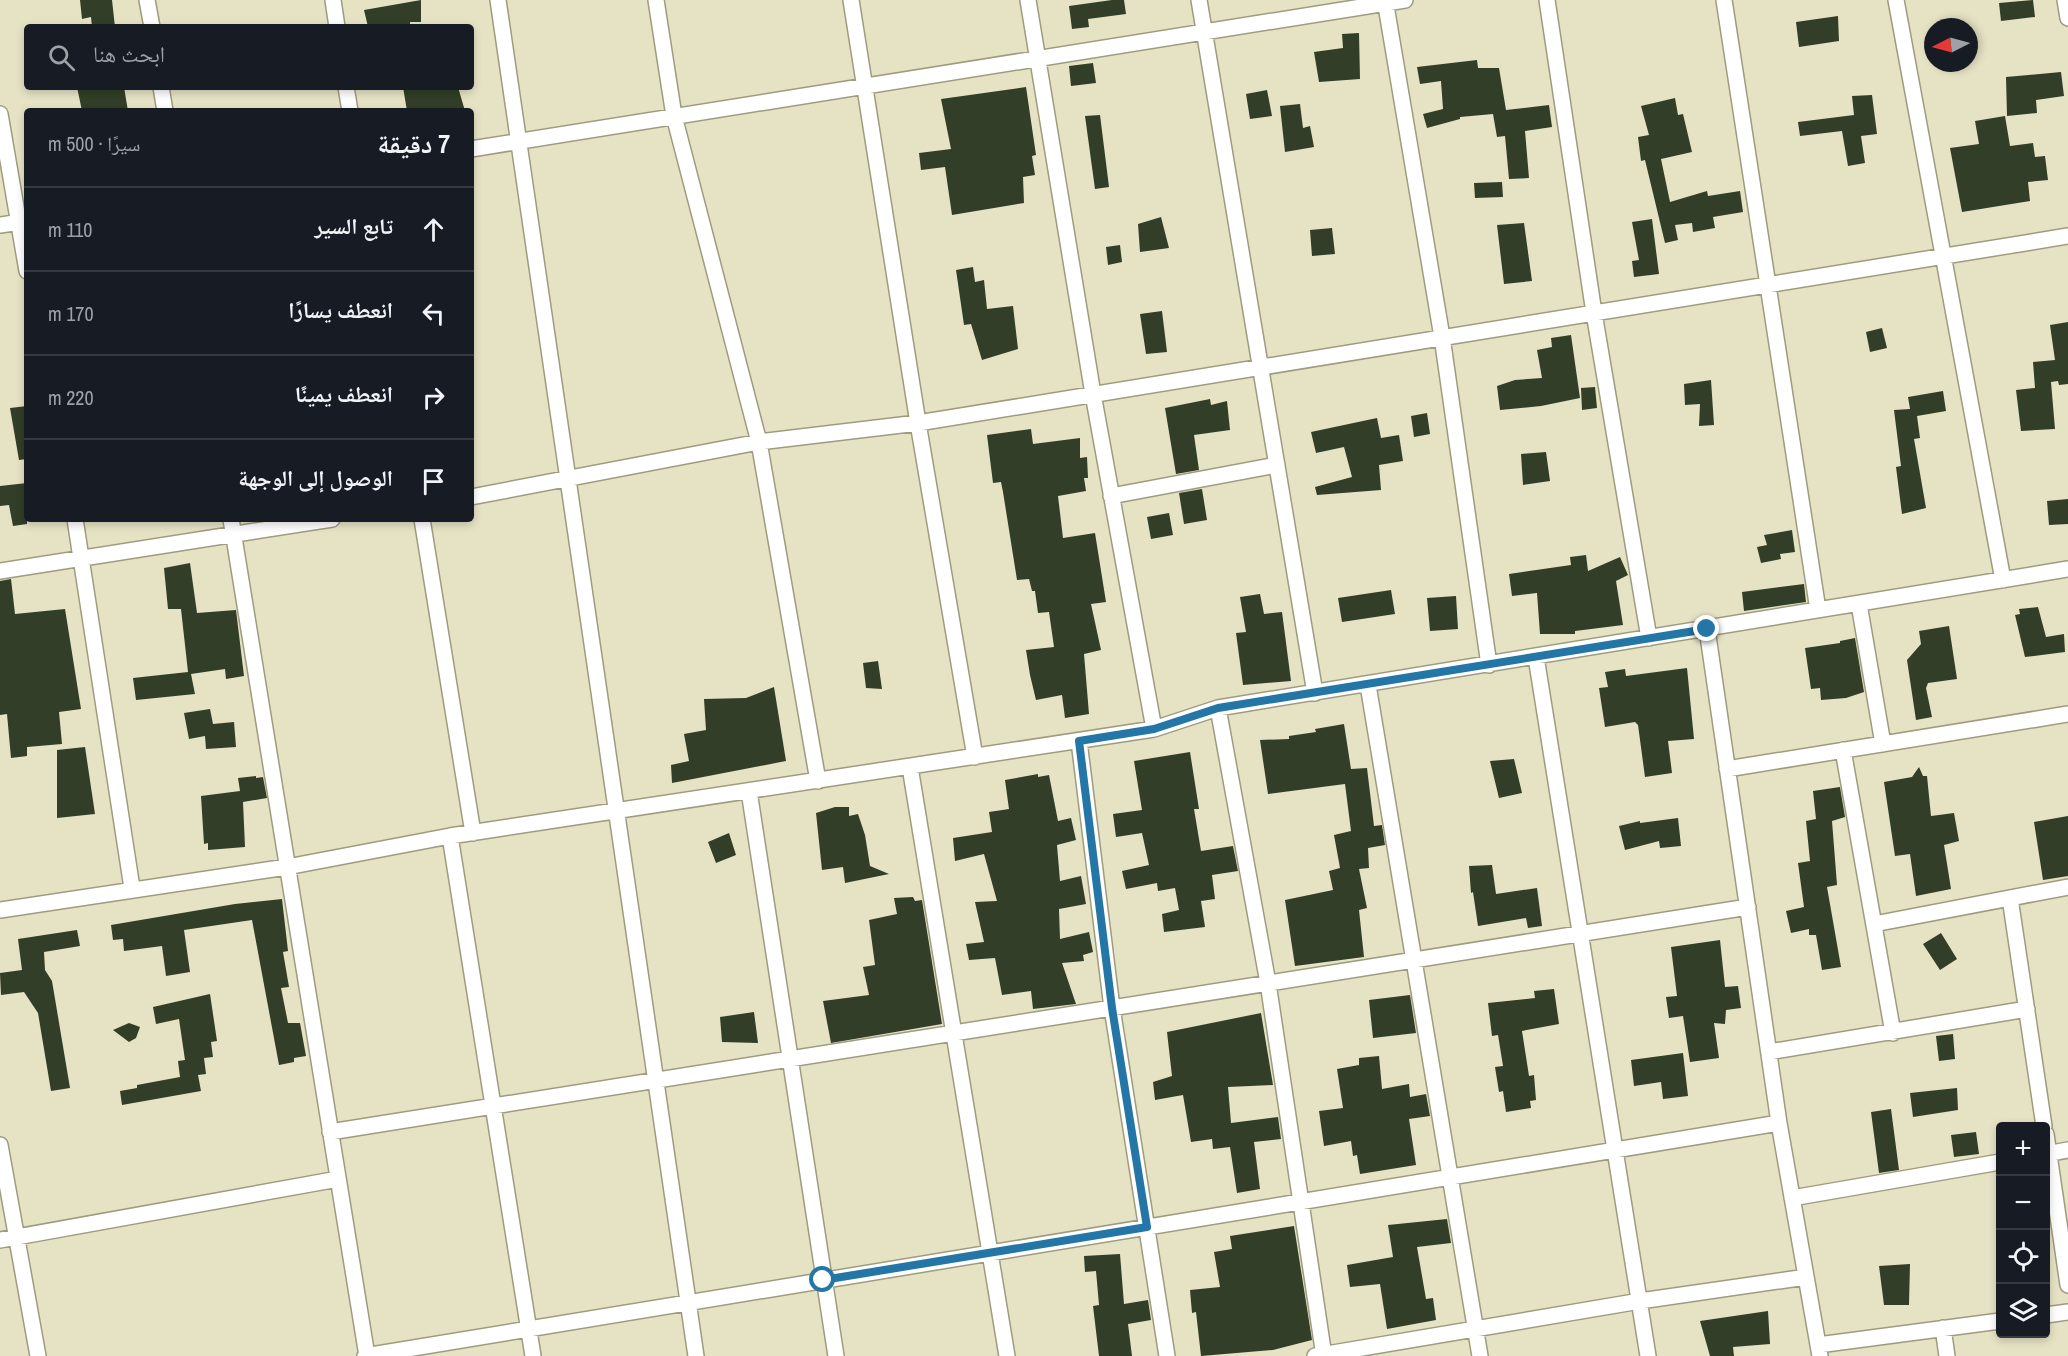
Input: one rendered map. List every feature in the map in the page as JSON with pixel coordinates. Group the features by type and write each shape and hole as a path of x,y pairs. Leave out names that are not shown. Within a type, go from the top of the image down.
{"street":[{"path":"147,0 151,24"},
{"path":"333,0 337,24"},
{"path":"498,0 696,1356"},
{"path":"656,0 674,116 759,442 818,781"},
{"path":"851,0 918,423 975,757"},
{"path":"1028,0 1092,394 1154,729"},
{"path":"1199,0 1315,693"},
{"path":"474,149 864,86 1038,61 1405,0"},
{"path":"1546,0 1594,313 1649,638"},
{"path":"1724,0 1818,610"},
{"path":"1896,0 1941,257 2003,580"},
{"path":"2065,0 2068,18"},
{"path":"1386,2 1442,337 1490,665"},
{"path":"162,90 164,108"},
{"path":"346,90 350,108"},
{"path":"0,114 24,242"},
{"path":"0,225 22,222"},
{"path":"474,496 759,442 918,423 2068,236"},
{"path":"1112,496 1277,465"},
{"path":"76,522 83,557 132,888"},
{"path":"0,571 83,557 232,526 289,522"},
{"path":"422,522 473,833"},
{"path":"232,526 366,1356 1779,1123"},
{"path":"0,910 132,888 287,867 450,836 1154,729 1218,708 2068,569"},
{"path":"1859,603 1883,744"},
{"path":"1707,629 1779,1123 1819,1350 1943,1328 1996,1322"},
{"path":"1536,657 1648,1356"},
{"path":"1368,685 1480,1356"},
{"path":"1218,708 1268,983 1321,1356 1640,1301 1806,1277"},
{"path":"1727,769 2068,714"},
{"path":"1079,741 1112,1008 1167,1356"},
{"path":"1843,750 1893,1033"},
{"path":"910,767 1007,1356"},
{"path":"749,791 836,1356"},
{"path":"450,836 533,1356"},
{"path":"1874,924 2068,887"},
{"path":"2010,898 2043,1122"},
{"path":"330,1132 1748,907"},
{"path":"1769,1052 2027,1009"},
{"path":"0,1144 8,1239 38,1356"},
{"path":"2050,1153 2068,1150"},
{"path":"1792,1198 1996,1163"},
{"path":"2050,1173 2068,1285"},
{"path":"8,1239 338,1179"},
{"path":"2050,1314 2068,1312"},
{"path":"1943,1328 1947,1356"}],"building":[{"path":"80,0 112,0 115,24 92,24 91,17 82,19"},
{"path":"421,0 421,22 367,24 364,10"},
{"path":"1124,0 1126,14 1088,19 1089,27 1072,29 1069,6"},
{"path":"2033,0 2035,17 2001,21 1999,3"},
{"path":"1838,16 1839,41 1799,47 1796,22"},
{"path":"1359,33 1360,79 1319,82 1314,52 1343,48 1342,34"},
{"path":"1477,60 1478,68 1499,68 1506,110 1549,105 1552,127 1525,131 1529,178 1509,179 1505,136 1497,137 1493,114 1460,117 1460,119 1427,128 1423,114 1443,109 1441,81 1420,84 1417,67"},
{"path":"1093,63 1096,83 1071,86 1069,66"},
{"path":"2061,72 2064,96 2036,100 2037,113 2007,116 2006,77"},
{"path":"1026,87 1036,155 1032,156 1035,175 1023,177 1024,203 952,215 945,167 921,170 919,153 951,149 941,99"},
{"path":"78,90 124,90 128,108 81,108"},
{"path":"404,90 459,90 464,108 406,108"},
{"path":"1267,90 1272,116 1250,119 1246,94"},
{"path":"1872,95 1877,134 1861,136 1865,163 1848,166 1842,131 1800,136 1798,122 1854,115 1852,96"},
{"path":"1675,98 1678,115 1683,114 1692,152 1661,159 1670,202 1707,191 1708,196 1740,191 1743,212 1713,217 1715,228 1693,232 1692,223 1675,225 1678,240 1665,243 1645,160 1641,161 1638,137 1649,135 1641,106"},
{"path":"1300,104 1303,128 1310,126 1314,147 1285,152 1280,106"},
{"path":"1100,115 1109,187 1095,189 1085,116"},
{"path":"2005,116 2010,146 2033,143 2035,157 2045,156 2048,180 2028,182 2030,201 1962,212 1950,148 1979,144 1975,121"},
{"path":"1502,182 1503,197 1475,198 1474,183"},
{"path":"1161,217 1169,248 1140,252 1138,224"},
{"path":"1652,219 1659,274 1634,277 1632,261 1639,260 1632,222"},
{"path":"1524,223 1532,281 1504,284 1497,225"},
{"path":"1332,228 1335,254 1312,256 1310,230"},
{"path":"1120,245 1122,262 1108,265 1106,247"},
{"path":"973,267 975,282 984,280 987,309 1013,306 1018,349 982,360 971,324 964,325 956,270"},
{"path":"1162,311 1167,352 1146,354 1140,314"},
{"path":"2068,322 2068,384 2059,385 2058,381 2051,382 2055,429 2021,431 2016,390 2035,388 2033,362 2055,360 2050,325"},
{"path":"1882,328 1887,348 1870,352 1866,332"},
{"path":"1571,335 1580,398 1541,406 1500,410 1497,386 1515,380 1542,378 1537,350 1552,347 1551,338"},
{"path":"1711,380 1714,425 1699,426 1700,404 1685,405 1684,384"},
{"path":"1595,387 1597,408 1582,410 1581,388"},
{"path":"1943,391 1946,411 1917,416 1920,438 1914,439 1926,508 1902,514 1896,467 1901,466 1894,410 1910,409 1908,397"},
{"path":"1210,399 1211,405 1227,401 1230,430 1194,435 1199,470 1176,474 1165,408"},
{"path":"24,406 24,459 19,460 10,408"},
{"path":"1427,413 1430,434 1414,437 1411,416"},
{"path":"1377,418 1381,438 1399,435 1403,461 1379,465 1381,490 1317,495 1315,487 1352,477 1344,447 1316,453 1311,432"},
{"path":"1031,429 1033,444 1080,438 1080,458 1087,457 1088,478 1084,478 1086,491 1058,496 1063,538 1095,533 1106,602 1091,604 1101,650 1084,654 1089,714 1065,718 1062,695 1036,700 1026,650 1054,647 1049,612 1038,613 1035,591 1032,591 1029,579 1017,580 1001,482 993,483 987,435"},
{"path":"1546,452 1550,481 1523,485 1521,454"},
{"path":"24,483 24,522 27,524 13,526 9,505 0,506 0,486"},
{"path":"1202,489 1207,520 1184,524 1179,493"},
{"path":"2068,499 2068,524 2049,525 2047,501"},
{"path":"1169,513 1173,535 1151,539 1147,517"},
{"path":"1792,530 1795,552 1780,554 1781,559 1761,563 1757,547 1767,545 1764,535"},
{"path":"1586,555 1588,571 1620,557 1628,575 1616,581 1623,625 1575,631 1575,634 1540,634 1537,593 1512,596 1509,574 1571,565 1570,557"},
{"path":"190,563 197,613 236,610 244,676 226,679 225,669 191,674 195,694 136,700 133,678 188,672 181,609 168,609 164,568"},
{"path":"11,579 15,614 65,609 81,709 59,712 62,744 27,747 27,756 11,758 7,714 0,715 0,581"},
{"path":"1804,584 1806,602 1744,611 1742,592"},
{"path":"1391,590 1395,614 1342,622 1338,598"},
{"path":"1260,594 1264,614 1282,612 1291,681 1243,685 1236,633 1246,632 1240,597"},
{"path":"1456,596 1458,629 1430,631 1427,598"},
{"path":"2038,607 2046,637 2064,634 2065,652 2025,657 2015,615 2020,614 2019,609"},
{"path":"1949,626 1957,679 1928,683 1926,688 1932,717 1916,720 1907,660 1921,644 1919,631"},
{"path":"1855,638 1864,692 1846,698 1821,700 1820,688 1811,689 1805,648 1840,643 1840,641"},
{"path":"878,661 882,689 866,688 863,663"},
{"path":"1687,668 1694,739 1668,741 1672,773 1645,777 1638,725 1635,722 1605,727 1599,688 1608,687 1605,672 1625,669 1626,676"},
{"path":"774,687 786,761 672,783 671,765 689,761 684,734 706,730 704,699 746,698"},
{"path":"210,709 213,724 234,722 236,747 206,749 205,736 189,739 184,713"},
{"path":"1344,724 1351,769 1367,768 1374,826 1382,825 1385,845 1368,848 1369,868 1359,869 1367,908 1359,910 1364,957 1295,966 1285,900 1333,890 1329,871 1340,868 1334,835 1351,831 1345,784 1268,794 1260,740 1289,739 1289,736 1316,732 1315,729"},
{"path":"85,747 95,814 57,818 57,750"},
{"path":"1190,752 1199,809 1194,809 1201,851 1233,846 1238,871 1212,875 1215,899 1201,901 1205,927 1164,932 1162,914 1179,910 1175,888 1158,891 1157,883 1126,889 1122,871 1149,865 1142,833 1116,837 1113,814 1142,810 1134,761"},
{"path":"1514,759 1522,793 1499,798 1490,761"},
{"path":"1919,767 1923,776 1927,776 1931,816 1954,813 1959,841 1944,845 1951,889 1916,896 1910,854 1895,856 1884,782 1912,777"},
{"path":"1038,774 1038,777 1049,775 1058,821 1071,818 1076,840 1057,845 1060,881 1081,876 1086,904 1059,909 1060,939 1089,932 1093,952 1083,955 1084,961 1062,963 1076,1004 1033,1009 1031,991 1002,995 995,958 969,960 966,944 984,942 975,902 997,901 984,854 955,861 953,838 992,832 989,812 1009,809 1005,780"},
{"path":"256,776 256,778 263,777 267,798 243,802 245,847 208,850 208,843 204,844 201,796 240,791 238,778"},
{"path":"1840,787 1845,817 1832,821 1837,885 1827,887 1841,967 1822,970 1816,935 1809,935 1809,929 1791,933 1786,911 1804,907 1798,863 1810,861 1806,821 1816,819 1813,791"},
{"path":"835,807 849,807 849,816 858,814 865,835 870,866 889,874 845,883 843,867 822,870 816,813"},
{"path":"2068,816 2068,876 2043,880 2034,822"},
{"path":"1678,818 1681,846 1660,848 1659,841 1625,850 1619,826 1640,821 1640,823"},
{"path":"729,833 736,855 716,863 708,842"},
{"path":"1492,865 1496,894 1537,888 1542,926 1528,928 1526,918 1478,926 1473,892 1471,893 1469,866"},
{"path":"913,897 915,901 922,900 942,1024 831,1043 823,1001 869,995 863,967 875,965 869,920 897,914 894,898"},
{"path":"282,899 288,951 283,952 289,987 281,988 288,1023 300,1023 306,1056 294,1058 294,1062 279,1065 252,920 184,930 190,972 166,976 162,946 124,951 123,939 113,940 111,925 235,904"},
{"path":"77,930 80,946 44,952 45,970 52,981 70,1088 51,1091 38,1013 24,992 1,995 0,973 22,970 18,939"},
{"path":"1941,933 1957,959 1940,970 1923,944"},
{"path":"1720,940 1725,987 1738,986 1741,1008 1726,1010 1725,1024 1714,1023 1719,1058 1690,1062 1683,1016 1669,1018 1666,997 1677,996 1671,947"},
{"path":"1554,989 1559,1024 1522,1031 1529,1076 1534,1075 1536,1100 1530,1101 1531,1108 1506,1112 1503,1091 1499,1092 1495,1067 1503,1066 1498,1035 1492,1036 1488,1003 1535,998 1534,991"},
{"path":"210,994 217,1041 211,1042 213,1057 204,1058 206,1074 198,1075 201,1091 122,1105 120,1091 137,1088 137,1085 180,1077 178,1061 185,1060 179,1019 156,1024 153,1007"},
{"path":"1410,995 1416,1033 1373,1038 1369,1000"},
{"path":"754,1012 758,1043 722,1042 720,1017"},
{"path":"1261,1013 1273,1085 1228,1087 1231,1123 1278,1117 1281,1139 1254,1142 1260,1189 1237,1193 1230,1147 1213,1149 1212,1139 1191,1142 1183,1095 1155,1100 1153,1082 1172,1076 1167,1032"},
{"path":"129,1023 140,1027 136,1038 129,1042 113,1030"},
{"path":"1953,1034 1955,1059 1939,1061 1936,1036"},
{"path":"1683,1053 1688,1096 1663,1099 1661,1082 1634,1086 1631,1060"},
{"path":"1379,1056 1382,1089 1409,1084 1410,1097 1426,1094 1430,1116 1409,1119 1416,1165 1360,1174 1357,1155 1353,1156 1351,1141 1324,1146 1319,1111 1343,1108 1337,1069 1359,1065 1359,1058"},
{"path":"1957,1088 1958,1110 1913,1117 1910,1093"},
{"path":"1891,1109 1899,1170 1879,1173 1871,1112"},
{"path":"1976,1132 1979,1154 1954,1157 1951,1135"},
{"path":"1447,1219 1451,1243 1417,1247 1426,1299 1433,1298 1436,1320 1387,1329 1380,1284 1350,1287 1347,1265 1393,1257 1388,1225"},
{"path":"1294,1226 1312,1340 1273,1350 1201,1356 1196,1312 1192,1313 1190,1290 1220,1287 1214,1252 1232,1249 1230,1236"},
{"path":"1120,1254 1124,1304 1148,1300 1151,1320 1128,1324 1132,1356 1099,1356 1093,1306 1099,1305 1096,1271 1085,1272 1084,1256"},
{"path":"1910,1264 1909,1305 1884,1305 1879,1266"},
{"path":"1768,1311 1770,1344 1733,1347 1734,1356 1710,1356 1700,1321"}],"route":[{"path":"823,1280 1147,1227 1112,1008 1079,741 1154,729 1218,708 1707,629"}]}
